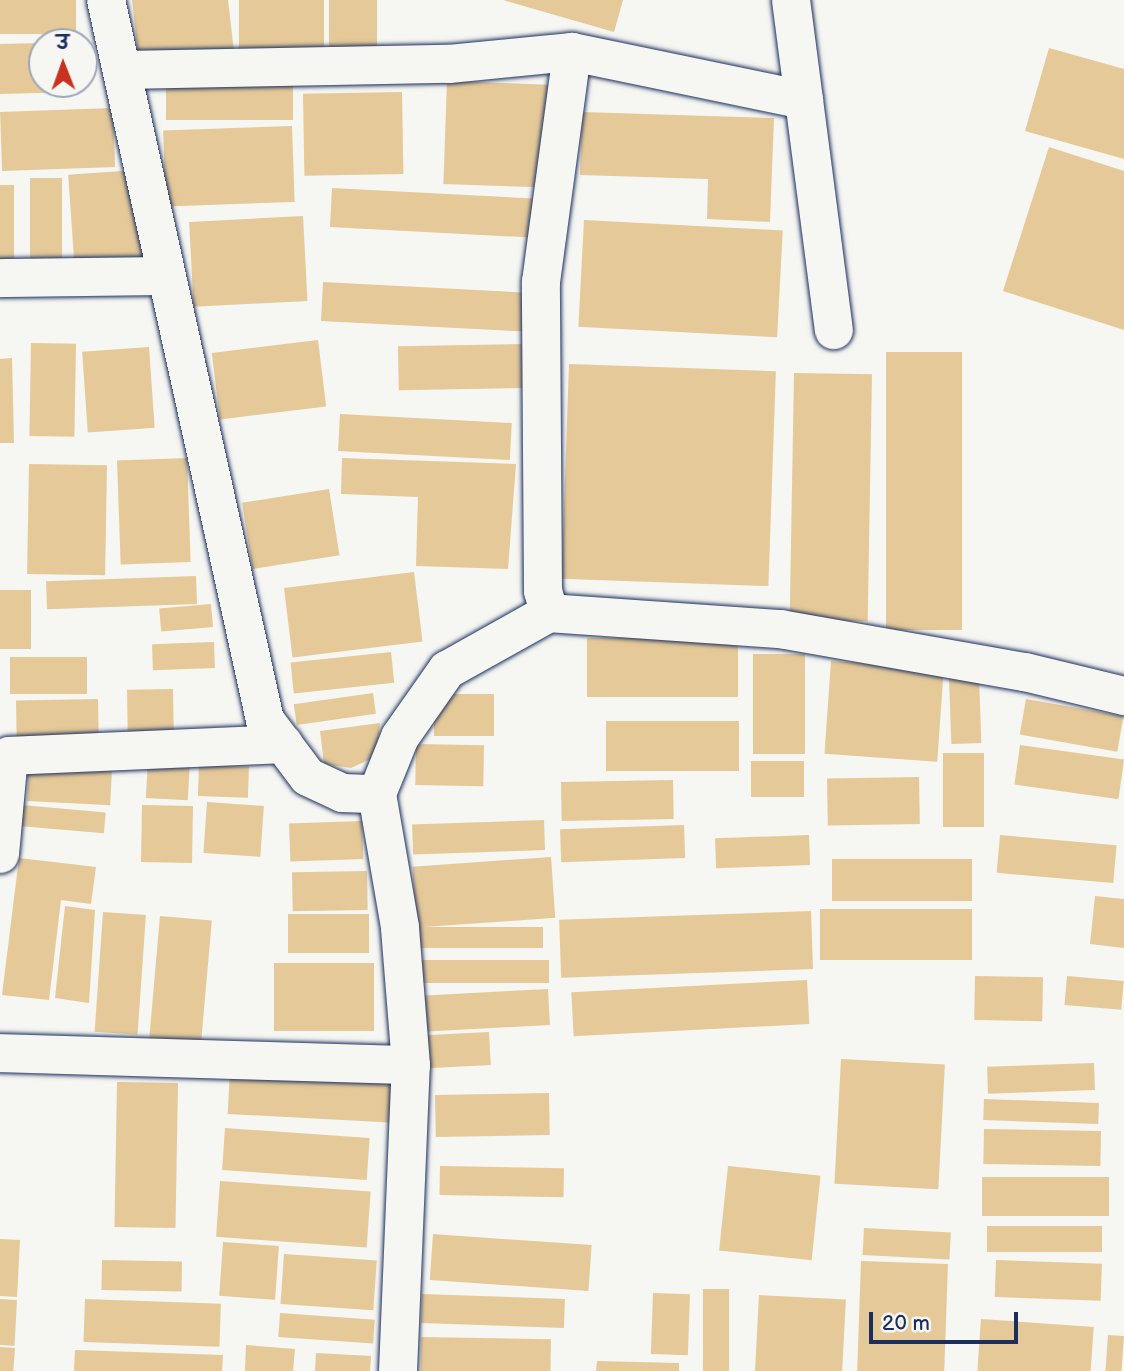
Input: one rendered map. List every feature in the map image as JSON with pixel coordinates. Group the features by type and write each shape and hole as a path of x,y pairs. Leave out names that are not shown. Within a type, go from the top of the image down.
{"street":[{"path":"106,0 123,70 164,276 265,720 308,777 342,793 377,794"},
{"path":"791,0 834,330"},
{"path":"123,70 449,64 572,52 804,100"},
{"path":"549,613 543,591 541,282 572,52"},
{"path":"0,278 164,276"},
{"path":"398,1371 411,1065 400,927 377,794 400,737 447,670 549,613 780,629 1025,672 1124,696"},
{"path":"0,854 9,756 284,744"},
{"path":"0,1053 411,1065"}],"building":[{"path":"0,0 76,0 76,28 28,28 28,34 0,34"},
{"path":"132,0 228,0 234,51 139,61"},
{"path":"239,0 324,0 324,54 239,54"},
{"path":"329,0 377,0 377,50 329,50"},
{"path":"503,0 623,0 614,32"},
{"path":"28,43 28,93 0,94 0,44"},
{"path":"1049,48 1124,69 1124,159 1025,131"},
{"path":"447,81 551,85 547,188 443,184"},
{"path":"166,85 293,85 293,120 166,120"},
{"path":"402,92 403,174 304,176 303,94"},
{"path":"113,108 115,167 2,171 0,112"},
{"path":"582,112 774,118 770,222 707,219 708,179 580,175"},
{"path":"292,126 295,202 166,206 163,131"},
{"path":"1049,147 1124,171 1124,330 1003,291"},
{"path":"137,170 144,266 75,271 68,175"},
{"path":"30,178 62,178 62,271 30,271"},
{"path":"0,185 14,185 14,266 0,266"},
{"path":"332,188 539,199 537,238 330,227"},
{"path":"303,216 307,301 194,307 189,222"},
{"path":"584,220 783,230 777,337 578,327"},
{"path":"323,282 531,293 529,332 321,321"},
{"path":"318,340 326,407 220,420 212,353"},
{"path":"31,343 76,344 74,437 29,436"},
{"path":"523,344 524,388 399,390 398,346"},
{"path":"149,347 155,428 88,432 82,352"},
{"path":"886,352 962,352 962,630 886,630"},
{"path":"12,358 14,443 0,443 0,359"},
{"path":"569,364 776,371 768,586 561,579"},
{"path":"794,373 872,374 868,621 790,620"},
{"path":"340,414 512,423 510,460 338,451"},
{"path":"187,458 191,562 121,564 117,460"},
{"path":"342,458 516,464 508,569 416,566 418,497 341,494"},
{"path":"29,464 107,465 105,575 27,574"},
{"path":"329,489 339,555 253,569 242,503"},
{"path":"414,572 423,641 293,657 284,588"},
{"path":"196,576 197,604 47,609 46,581"},
{"path":"0,590 31,590 31,649 0,649"},
{"path":"211,604 213,627 161,631 159,609"},
{"path":"587,638 738,638 738,697 587,697"},
{"path":"214,642 215,668 153,670 152,644"},
{"path":"391,652 394,683 294,693 291,663"},
{"path":"753,654 805,654 805,754 753,754"},
{"path":"10,657 87,657 87,694 10,694"},
{"path":"831,661 944,669 937,762 825,754"},
{"path":"979,676 981,743 951,744 949,677"},
{"path":"173,689 174,735 128,736 127,690"},
{"path":"373,693 376,714 297,725 294,704"},
{"path":"434,694 494,694 494,736 434,736"},
{"path":"98,699 99,747 17,748 16,700"},
{"path":"1026,699 1123,716 1117,752 1020,734"},
{"path":"606,721 739,721 739,771 606,771"},
{"path":"380,723 377,756 351,768 324,764 320,731"},
{"path":"416,744 484,745 483,786 415,785"},
{"path":"1020,745 1124,760 1118,799 1014,785"},
{"path":"943,753 984,753 984,827 943,827"},
{"path":"148,758 190,760 188,800 146,798"},
{"path":"751,761 804,761 804,797 751,797"},
{"path":"199,765 249,767 248,798 198,796"},
{"path":"29,767 112,771 110,805 27,801"},
{"path":"919,777 920,824 828,826 827,779"},
{"path":"673,780 674,819 562,821 561,782"},
{"path":"207,802 264,806 260,857 203,853"},
{"path":"21,805 106,812 104,833 19,826"},
{"path":"142,805 193,806 192,863 141,862"},
{"path":"544,820 545,850 413,855 412,825"},
{"path":"362,821 363,859 290,862 289,824"},
{"path":"684,825 685,858 561,862 560,829"},
{"path":"809,835 810,865 716,868 715,838"},
{"path":"1000,835 1117,845 1113,883 997,873"},
{"path":"551,857 555,918 417,928 412,867"},
{"path":"19,858 96,867 91,904 61,900 49,1000 2,995"},
{"path":"832,859 972,859 972,901 832,901"},
{"path":"367,871 368,910 293,911 292,872"},
{"path":"1095,896 1124,899 1124,948 1090,944"},
{"path":"65,906 95,910 89,1003 55,998"},
{"path":"820,909 972,909 972,960 820,960"},
{"path":"811,911 813,969 561,978 559,920"},
{"path":"103,912 146,915 138,1035 95,1032"},
{"path":"288,914 369,914 369,953 288,953"},
{"path":"160,916 212,921 201,1042 149,1038"},
{"path":"420,927 543,927 543,948 420,948"},
{"path":"419,960 549,960 549,983 419,983"},
{"path":"274,963 374,963 374,1031 274,1031"},
{"path":"975,976 1043,977 1042,1021 974,1020"},
{"path":"1067,976 1124,981 1121,1010 1064,1005"},
{"path":"807,980 809,1024 574,1036 571,992"},
{"path":"548,989 550,1025 422,1032 420,996"},
{"path":"489,1032 491,1065 422,1069 420,1036"},
{"path":"841,1059 945,1064 938,1189 834,1184"},
{"path":"1094,1063 1095,1090 988,1094 987,1067"},
{"path":"230,1070 392,1078 389,1122 228,1114"},
{"path":"117,1082 178,1083 175,1228 114,1227"},
{"path":"549,1093 550,1135 436,1137 435,1095"},
{"path":"984,1099 1099,1103 1098,1124 983,1120"},
{"path":"225,1128 370,1138 367,1180 222,1170"},
{"path":"984,1129 1101,1131 1100,1166 983,1164"},
{"path":"440,1166 564,1168 563,1197 439,1195"},
{"path":"728,1166 820,1176 812,1260 719,1251"},
{"path":"982,1177 1109,1177 1109,1216 982,1216"},
{"path":"220,1181 371,1192 367,1247 216,1237"},
{"path":"987,1226 1102,1226 1102,1252 987,1252"},
{"path":"864,1228 951,1233 949,1260 863,1255"},
{"path":"433,1234 592,1245 588,1291 430,1280"},
{"path":"0,1239 20,1240 17,1297 0,1296"},
{"path":"223,1242 279,1246 275,1300 219,1296"},
{"path":"284,1254 377,1260 373,1310 281,1304"},
{"path":"102,1260 182,1261 181,1291 101,1290"},
{"path":"996,1260 1102,1264 1101,1301 995,1297"},
{"path":"861,1261 948,1264 944,1371 857,1371"},
{"path":"703,1289 729,1289 729,1371 703,1371"},
{"path":"653,1293 690,1294 688,1355 651,1354"},
{"path":"422,1294 565,1299 564,1328 421,1323"},
{"path":"759,1295 846,1300 842,1371 755,1371"},
{"path":"0,1299 17,1300 15,1346 0,1345"},
{"path":"85,1299 221,1304 219,1347 83,1342"},
{"path":"280,1313 375,1320 373,1344 278,1337"},
{"path":"981,1319 1094,1327 1091,1371 977,1371"},
{"path":"1108,1335 1124,1336 1122,1371 1105,1371"},
{"path":"421,1337 551,1339 550,1371 420,1371"},
{"path":"246,1345 295,1349 293,1371 245,1371"},
{"path":"0,1347 15,1348 13,1371 0,1371"},
{"path":"75,1350 223,1355 222,1371 74,1371"},
{"path":"316,1353 371,1356 370,1371 315,1371"},
{"path":"597,1361 679,1363 679,1371 596,1371"}]}
